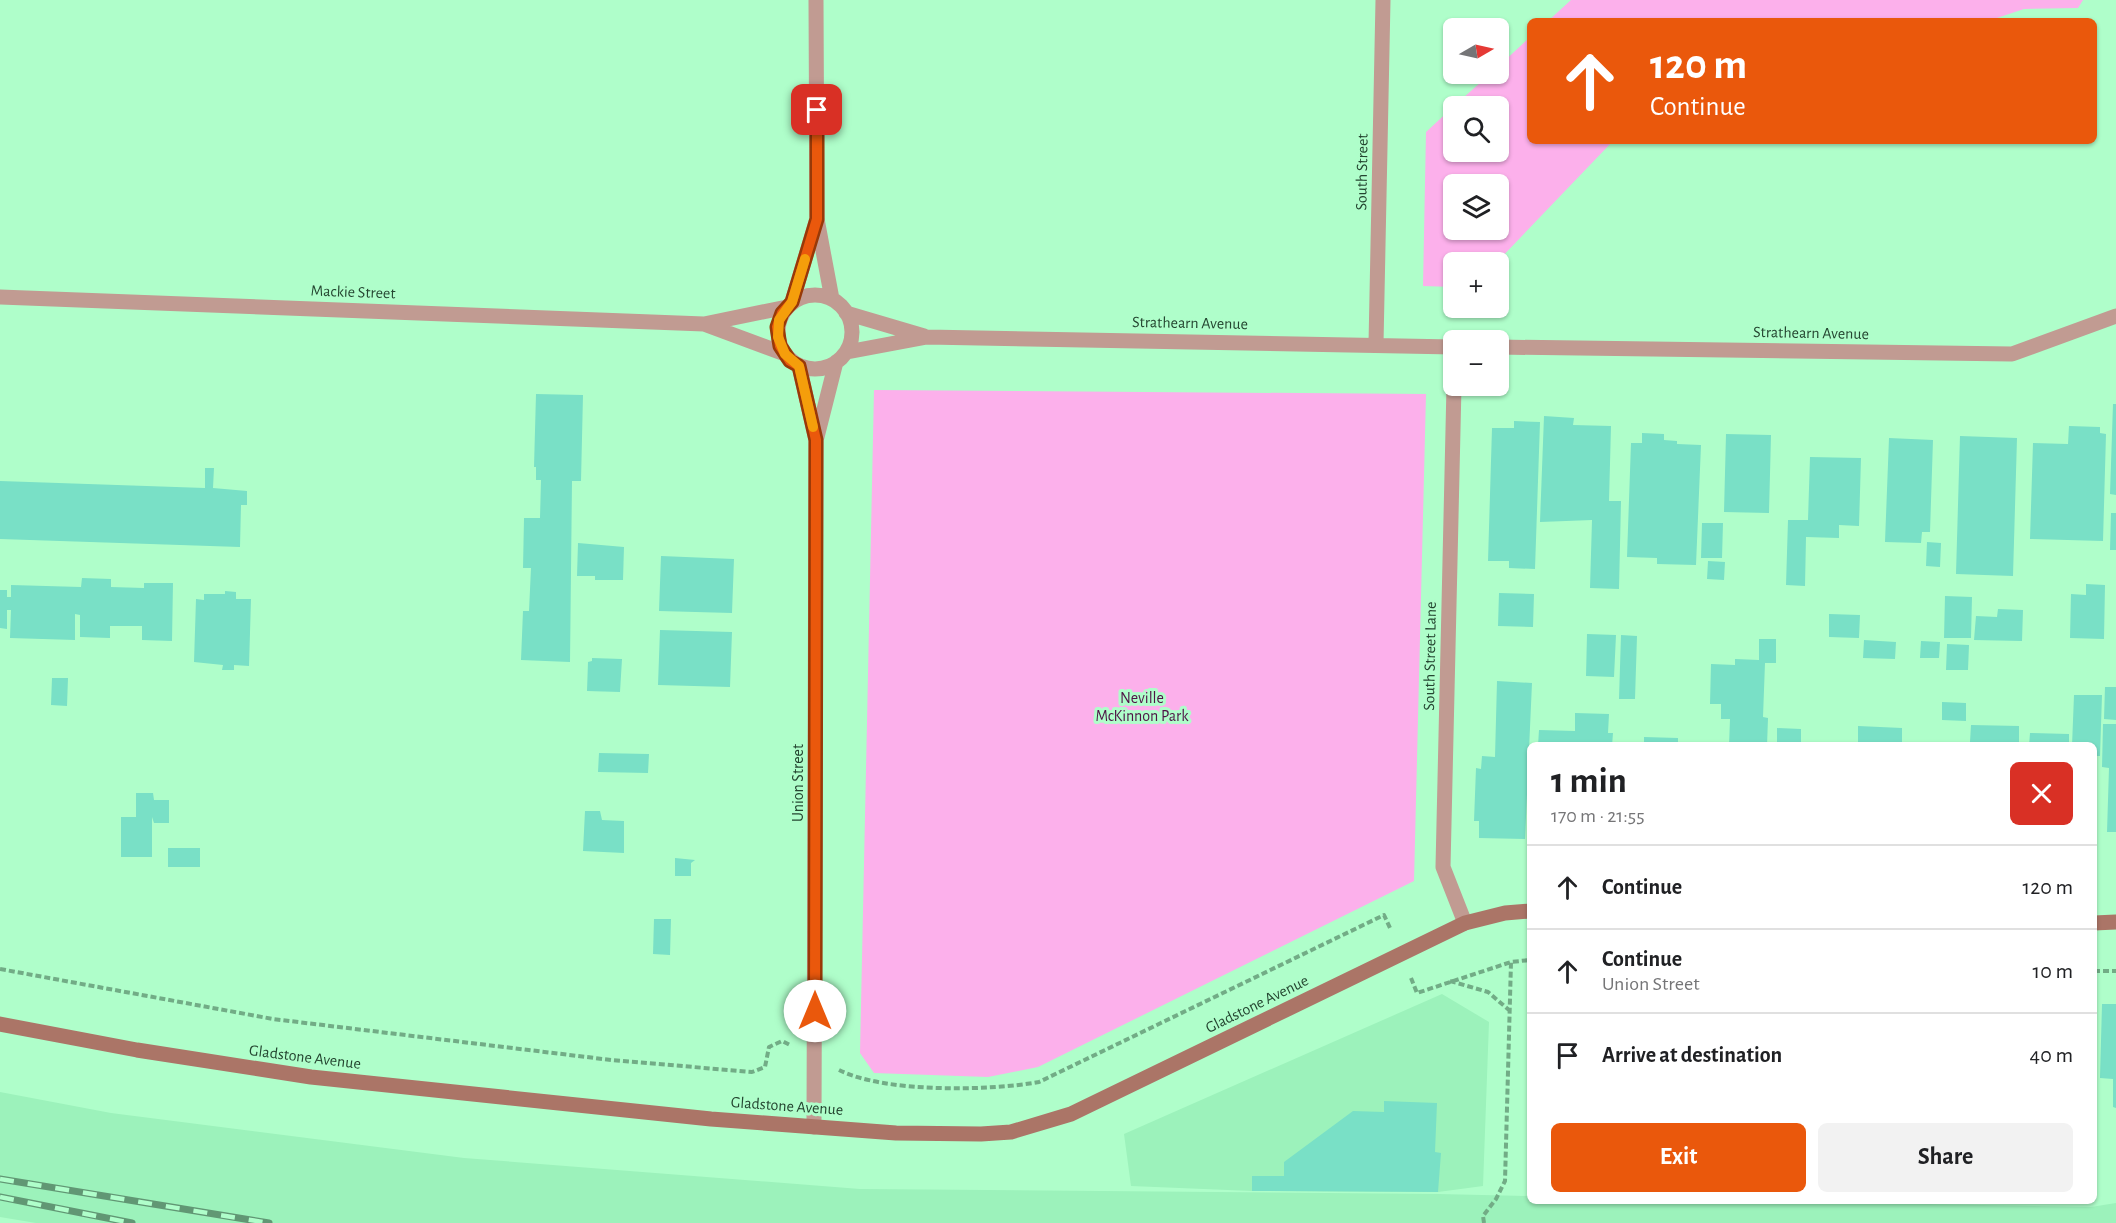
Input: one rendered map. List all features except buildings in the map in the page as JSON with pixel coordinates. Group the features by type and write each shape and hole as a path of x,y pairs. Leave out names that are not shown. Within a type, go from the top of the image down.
{"main road":[{"name":"Gladstone Avenue","path":"0,1024 137,1050 311,1077 699,1118 814,1127 971,1135 1011,1132 1042,1124 1099,1101 1465,923 1505,913 1527,911"},
{"path":"2097,923 2116,922"}],"street":[{"path":"816,0 817,219 832,299"},
{"name":"South Street","path":"1376,344 1383,0"},
{"path":"704,324 790,305 805,296 817,294 832,299 846,313 852,332 842,357 816,369 799,366 785,354 780,346 777,327 790,305 817,219"},
{"name":"Mackie Street","path":"0,297 704,324"},
{"name":"Strathearn Avenue","path":"846,313 927,337"},
{"name":"Strathearn Avenue","path":"1509,347 2012,354 2116,316"},
{"path":"704,324 785,354"},
{"name":"Strathearn Avenue","path":"842,357 927,337 1443,347"},
{"name":"Union Street","path":"816,440 842,357"},
{"name":"Union Street","path":"799,366 816,440 814,1127"},
{"name":"South Street Lane","path":"1454,396 1443,867 1465,923"}],"path":[{"path":"851,1076 886,1084 977,1088 1039,1082 1384,915 1394,936"},
{"path":"1409,973 1417,993 1511,962 1527,960"},
{"path":"1484,1223 1483,1216 1496,1199 1505,1181 1511,962"},
{"path":"0,969 273,1019 611,1060 752,1072 765,1066 770,1047 782,1041"},
{"path":"2097,971 2116,971"},
{"path":"1449,981 1488,992 1509,1010"}],"shaded area":[{"path":"1442,994 1489,1022 1483,1186 1438,1192 1252,1191 1131,1186 1124,1134"},
{"path":"0,1092 111,1113 464,1158 860,1189 1527,1196 1527,1204 1930,1204 2091,1207 2116,1203 2116,1223 36,1223 0,1217"}],"green space":[{"path":"1571,0 2083,0 2078,8 2024,9 1997,18 1551,18"},
{"path":"1527,40 1527,144 1610,144 1507,252 1443,252 1443,287 1423,286 1426,132 1443,116 1443,162 1509,162 1509,96 1465,96 1479,84 1509,84 1509,57"},
{"name":"Neville McKinnon Park","path":"874,390 1426,394 1414,881 1038,1067 988,1077 874,1073 860,1053"}],"railway":[{"path":"0,1179 269,1223"},
{"path":"0,1197 132,1223"}],"slow traffic":[{"path":"805,259 792,302 782,313 777,327 780,346 790,361 799,366 813,427"}],"route":[{"path":"815,1011 816,440 799,366 790,361 780,346 777,327 782,313 792,302 817,219 817,110"}]}
